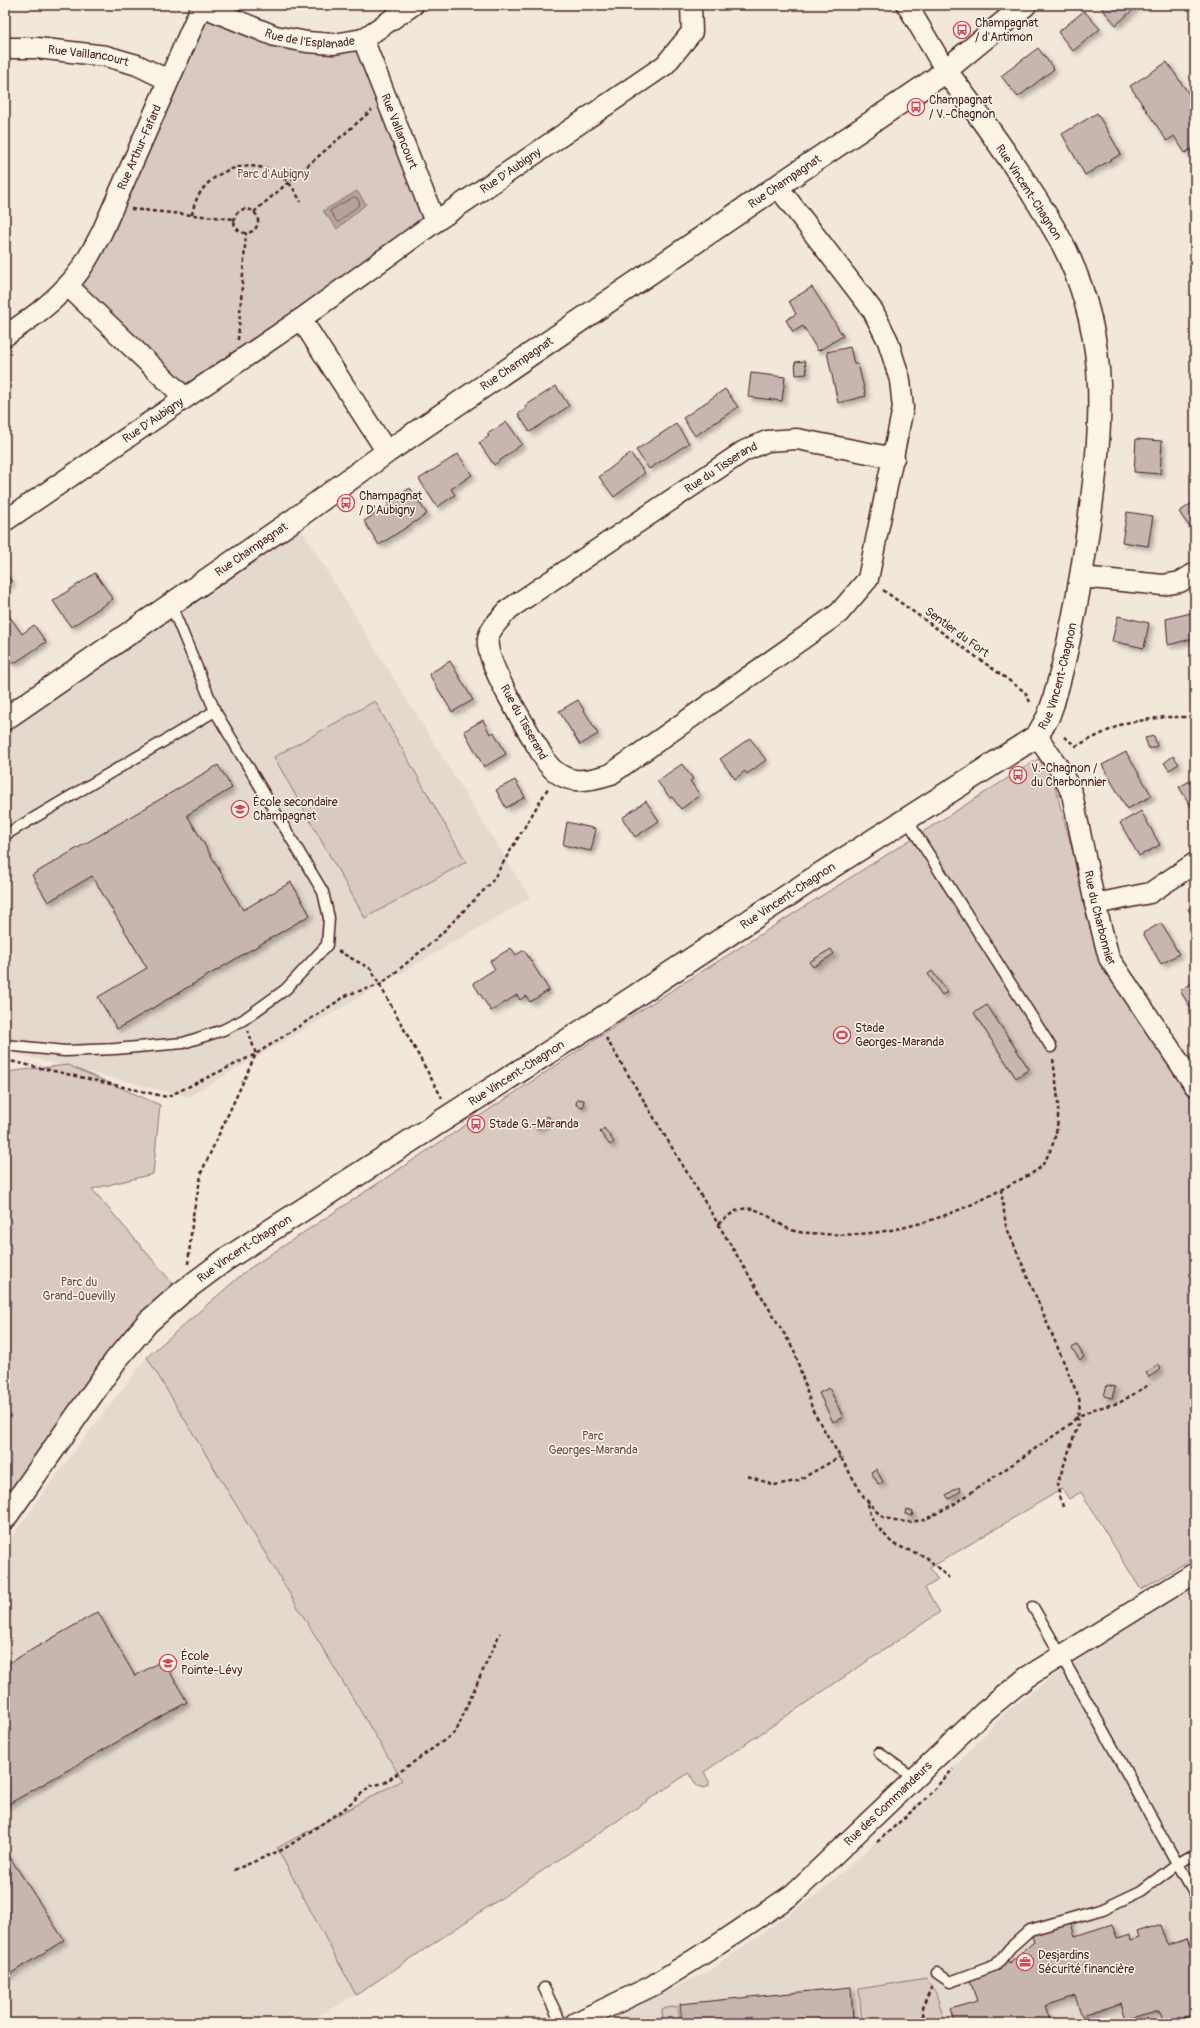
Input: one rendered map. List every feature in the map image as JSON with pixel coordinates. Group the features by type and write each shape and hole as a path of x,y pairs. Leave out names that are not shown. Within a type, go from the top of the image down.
{"street":[{"name":"Rue de l'Esplanade","path":"201,5 283,38 334,44 363,39 414,5"},
{"name":"Rue Arthur-Fafard","path":"5,336 45,307 68,286 86,260 102,232 201,5"},
{"name":"Rue D'Aubigny","path":"5,521 184,397 301,319 435,222 665,65 692,32 691,5"},
{"path":"907,5 946,71"},
{"name":"Rue Champagnat","path":"5,719 296,519 387,452 778,187 946,71 1025,5"},
{"name":"Rue Vallancourt","path":"363,39 435,222"},
{"name":"Rue Vaillancourt","path":"7,54 37,48 106,56 137,65 168,80"},
{"name":"Rue Vincent-Chagnon","path":"5,1518 116,1360 155,1315 181,1293 225,1260 596,1022 822,873 1037,736 1048,717 1055,697 1081,577 1098,454 1101,407 1099,362 1092,322 1068,255 1048,217 946,71"},
{"path":"556,774 570,779 590,781 611,774 839,613 868,579 894,458 903,408 900,380 888,341 873,311 778,187"},
{"path":"68,286 184,397"},
{"path":"301,319 387,452"},
{"name":"Rue du Tisserand","path":"556,774 547,763 503,684 489,654 488,637 509,608 744,451 767,441 797,439 894,458"},
{"path":"1081,577 1163,585 1180,582 1195,573"},
{"name":"Rue du Charbonnier","path":"1037,736 1061,771 1072,794 1095,904 1110,958 1195,1086"},
{"path":"1095,904 1150,893 1195,863"},
{"name":"Rue des Commandeurs","path":"575,2023 652,1986 722,1942 793,1894 984,1712 1027,1677 1195,1573"}],"lane":[{"path":"5,1045 65,1051 183,1043 223,1030 243,1020 286,989 327,945 329,918 322,892 215,711 171,605"},
{"path":"5,835 215,711"},
{"path":"907,820 1052,1047"},
{"path":"1033,1607 1104,1730 1195,1895"},
{"path":"880,1753 915,1779"},
{"path":"937,1973 950,1982 996,1965 1010,1948 1030,1930 1103,1909 1141,1890 1195,1854"},
{"path":"544,1988 561,2023"}],"path":[{"path":"254,212 386,98"},
{"path":"192,215 195,203 206,186 222,172 231,168 251,166 262,167 271,171 288,182 301,202"},
{"path":"113,207 234,219"},
{"path":"243,209 254,212 258,219 256,227 246,233 236,228 234,219 236,214 243,209"},
{"path":"236,363 246,233"},
{"name":"Sentier du Fort","path":"868,579 1025,692 1031,704"},
{"path":"1064,737 1076,746 1124,723 1165,717 1195,717"},
{"path":"5,1062 10,1061 167,1098 256,1054 350,994 380,985 437,938 491,882 556,774"},
{"path":"327,945 371,969 451,1114"},
{"path":"187,1265 193,1215 202,1171 256,1054 243,1020"},
{"path":"596,1022 794,1350 813,1411 868,1503 883,1517 910,1522 924,1520 956,1503 1068,1426 1077,1417 1094,1409 1119,1403 1150,1384"},
{"path":"718,1224 738,1210 748,1208 761,1212 789,1229 811,1233 864,1235 918,1225 975,1205 1042,1166 1053,1144 1060,1112 1052,1047"},
{"path":"1001,1190 1006,1226 1079,1398 1081,1408 1077,1417 1078,1425 1057,1485 1063,1507"},
{"path":"748,1476 774,1485 797,1481 840,1457"},
{"path":"868,1503 870,1515 875,1524 893,1544 926,1557 949,1578"},
{"path":"234,1870 284,1849 344,1809 370,1786 384,1783 456,1732 468,1701 500,1633"},
{"path":"925,2023 922,2008 937,1973"}],"shaded area":[{"name":"École secondaire Champagnat","path":"295,519 530,898 188,1097 5,1051 5,719"},
{"name":"École Pointe-Lévy","path":"147,1357 402,1780 277,1848 356,1995 306,2023 5,2023 5,1546 69,1458"},
{"path":"1195,1585 1195,2023 604,2023 709,1971 820,1892 929,1794 1008,1710 1067,1666"}],"green space":[{"name":"Parc d'Aubigny","path":"201,6 276,36 363,39 435,222 184,397 68,286"},
{"path":"375,701 466,862 365,918 274,757"},
{"name":"Parc Georges-Maranda","path":"1046,754 1102,958 1195,1102 1195,1557 1141,1590 1081,1492 1069,1499 1062,1489 930,1568 938,1580 925,1588 940,1612 704,1772 709,1781 709,1786 704,1788 697,1786 689,1773 356,1995 277,1848 402,1780 147,1357 247,1270 614,1027"},
{"name":"Parc du Grand-Quevilly","path":"68,1065 160,1105 153,1174 92,1189 181,1293 5,1518 5,1072"},
{"path":"926,1978 936,1993 945,2023 862,2023 859,1989"},
{"path":"678,2006 680,2023 663,2023 662,2009"}],"water":[{"path":"357,191 366,204 337,229 323,211"}],"building":[{"path":"1099,5 1138,5 1116,25"},
{"path":"1084,11 1100,29 1073,51 1058,32"},
{"path":"1038,48 1054,69 1018,97 1001,76"},
{"path":"1167,62 1195,103 1195,147 1185,153 1174,136 1167,141 1130,86"},
{"path":"1097,113 1121,154 1085,175 1062,134"},
{"path":"1195,231 1195,240 1191,233"},
{"path":"812,287 843,336 818,351 803,326 793,332 786,320 796,314 789,301"},
{"path":"850,347 854,364 858,364 866,396 838,403 827,352"},
{"path":"805,361 807,374 796,375 795,362"},
{"path":"751,373 785,377 782,401 748,397"},
{"path":"556,386 569,406 530,432 518,414 526,409 525,406"},
{"path":"725,389 738,407 695,436 683,418"},
{"path":"507,422 522,444 494,465 479,443 489,436 487,434"},
{"path":"676,424 689,443 649,469 636,450"},
{"path":"1136,439 1162,441 1160,474 1134,472"},
{"path":"630,453 645,473 614,497 599,477"},
{"path":"458,454 472,475 451,489 455,495 437,507 419,479"},
{"path":"410,488 427,514 379,545 364,521 390,505 388,502"},
{"path":"1195,501 1195,531 1193,532 1179,512"},
{"path":"1127,512 1153,516 1148,546 1122,542"},
{"path":"5,572 12,582 5,586"},
{"path":"95,573 113,599 71,627 53,601"},
{"path":"1195,612 1195,638 1168,645 1166,619"},
{"path":"1118,616 1149,623 1144,648 1112,641"},
{"path":"10,617 22,634 34,625 46,642 13,664 5,653 5,621"},
{"path":"450,661 473,700 452,712 429,674"},
{"path":"578,700 598,734 580,745 559,711"},
{"path":"483,720 490,734 494,732 506,754 484,767 464,731"},
{"path":"1154,736 1157,746 1149,749 1145,738"},
{"path":"750,738 766,760 747,774 745,771 735,779 720,759"},
{"path":"1126,752 1152,796 1127,809 1102,765"},
{"path":"1173,756 1179,764 1169,770 1164,763"},
{"path":"682,764 693,779 690,781 700,795 681,809 657,781"},
{"path":"218,765 232,788 187,815 243,910 291,882 310,915 117,1029 98,997 147,968 92,876 48,902 32,875"},
{"path":"1195,778 1195,806 1192,808 1179,787"},
{"path":"515,780 525,797 506,808 496,790"},
{"path":"646,801 659,821 635,837 622,818"},
{"path":"1141,811 1160,845 1139,856 1120,823"},
{"path":"567,822 596,829 591,851 563,845"},
{"path":"1195,904 1195,920 1188,909"},
{"path":"1161,923 1179,954 1161,964 1143,933"},
{"path":"511,948 516,955 524,950 549,990 530,1002 526,996 520,1000 517,995 491,1011 473,983 495,969 490,961"},
{"path":"831,949 834,954 813,967 809,962"},
{"path":"932,971 947,992 942,995 928,974"},
{"path":"1195,980 1195,1014 1180,991"},
{"path":"987,1005 1029,1069 1016,1078 974,1013"},
{"path":"577,1099 584,1100 583,1107 576,1105"},
{"path":"548,1116 551,1120 537,1129 534,1125"},
{"path":"604,1128 614,1142 610,1145 600,1132"},
{"path":"1077,1345 1084,1357 1080,1360 1072,1348"},
{"path":"1158,1364 1161,1369 1149,1377 1146,1373"},
{"path":"1107,1385 1115,1387 1112,1398 1104,1396"},
{"path":"829,1388 843,1417 833,1422 819,1393"},
{"path":"876,1469 883,1482 879,1485 871,1472"},
{"path":"959,1487 961,1491 949,1499 946,1495"},
{"path":"906,1509 913,1511 912,1516 905,1514"},
{"path":"98,1612 135,1676 163,1660 187,1702 5,1806 5,1665"},
{"path":"5,1850 64,1940 5,1977"},
{"path":"1069,1918 1075,1936 1112,1924 1117,1939 1129,1935 1130,1941 1139,1938 1137,1932 1161,1924 1168,1946 1186,1940 1192,1958 1195,1957 1195,2015 1171,2023 1164,2023 1160,2009 1127,2019 1122,2003 1082,2016 1075,1996 1045,2006 1051,2023 955,2023 951,2009 977,2001 967,1971 1007,1958 1009,1963 1034,1942 1030,1930"},
{"path":"851,1987 853,2023 682,2023 680,2004"}],"place":[{"name":"Champagnat / d'Artimon","path":"962,30"},
{"name":"Champagnat / V.-Chagnon","path":"916,107"},
{"name":"Champagnat / D'Aubigny","path":"346,503"},
{"name":"V.-Chagnon / du Charbonnier","path":"1018,775"},
{"name":"École secondaire Champagnat","path":"240,809"},
{"name":"Stade Georges-Maranda","path":"842,1035"},
{"name":"Stade G.-Maranda","path":"476,1124"},
{"name":"École Pointe-Lévy","path":"168,1663"},
{"name":"Desjardins Sécurité financière","path":"1025,1962"}]}
